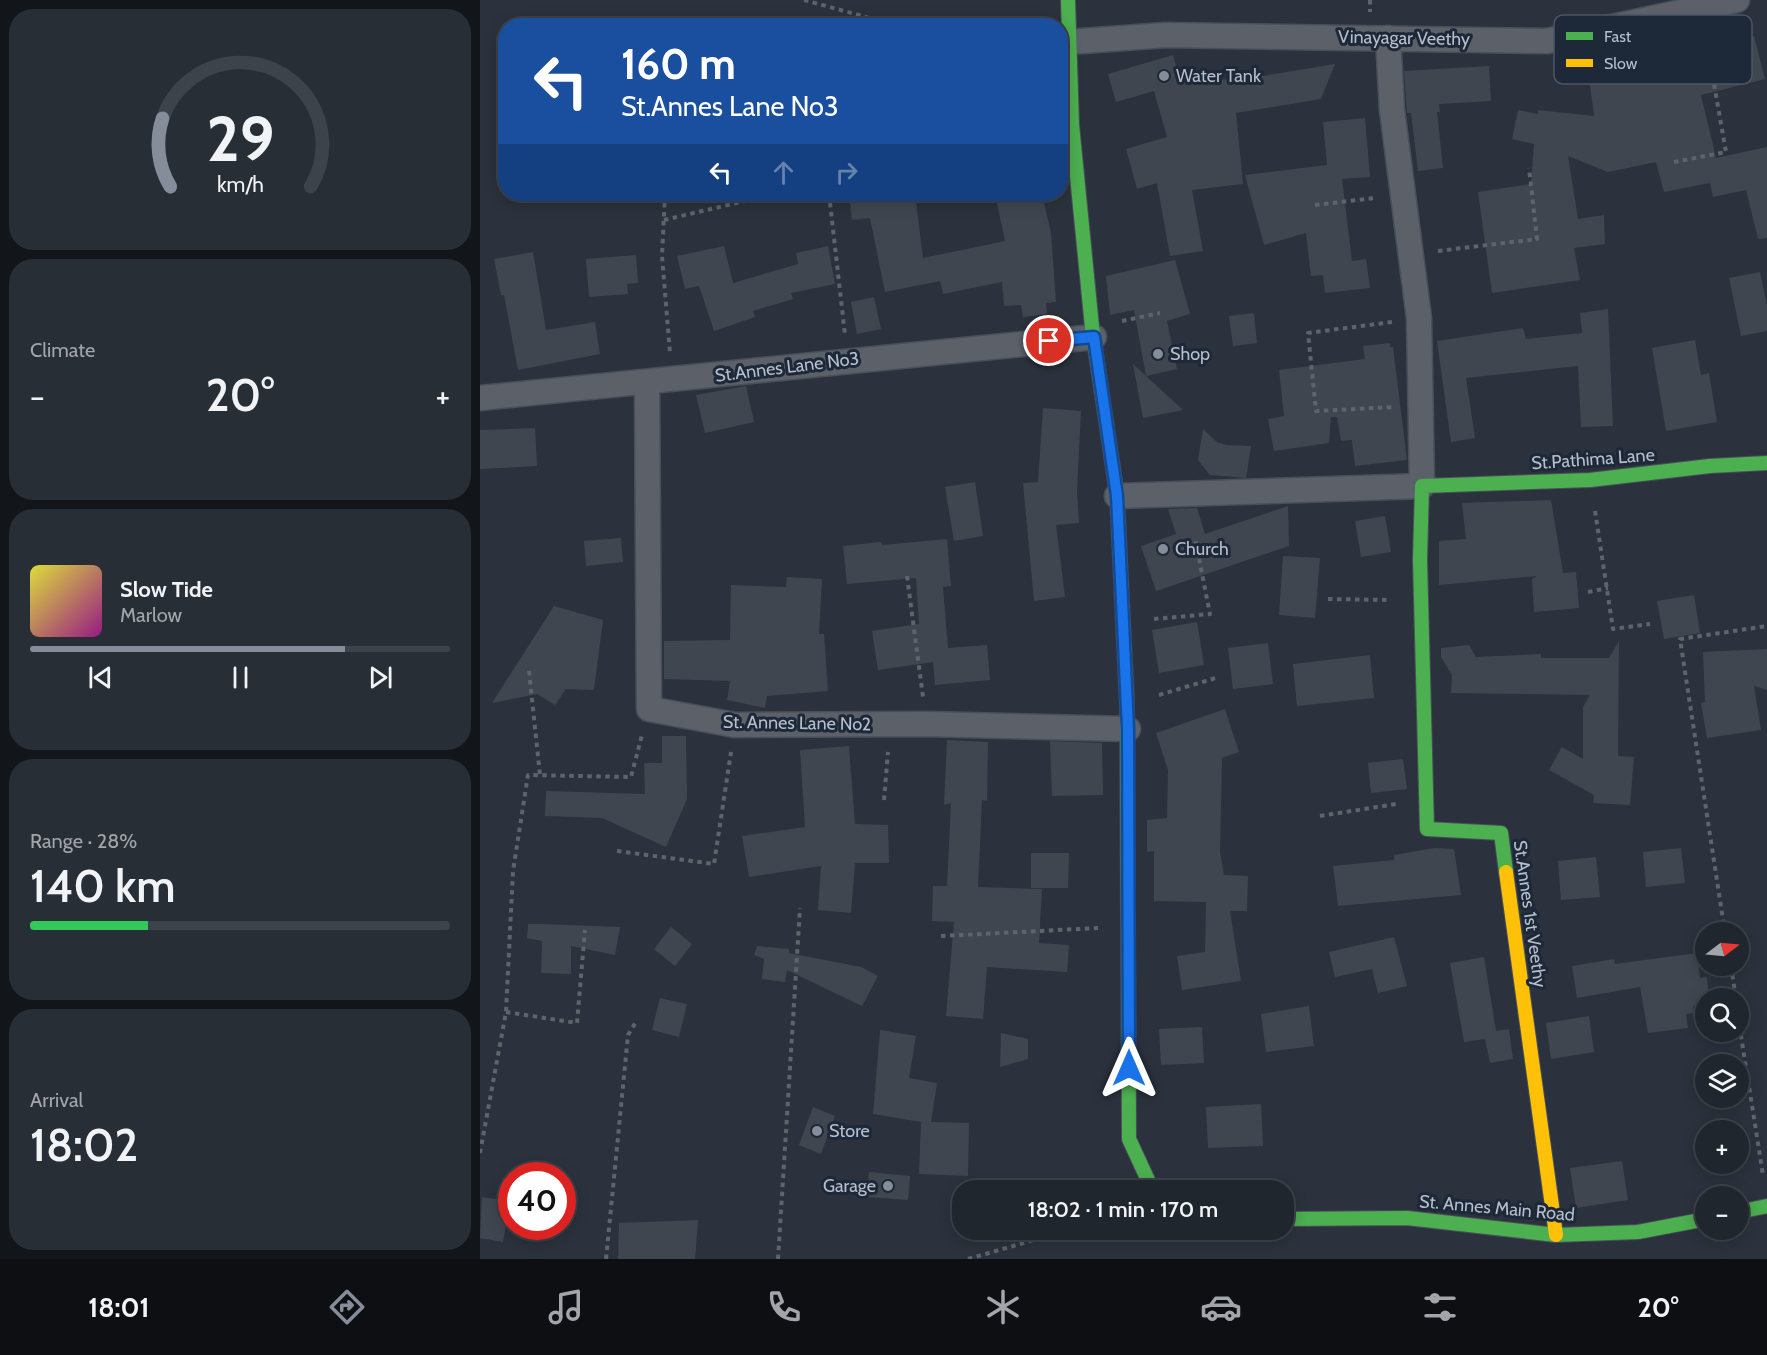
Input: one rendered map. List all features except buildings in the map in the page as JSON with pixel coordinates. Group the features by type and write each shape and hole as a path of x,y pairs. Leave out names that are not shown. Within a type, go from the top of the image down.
{"street":[{"path":"1068,0 1072,125 1094,337 1117,496 1128,729 1129,1139 1148,1180"},
{"name":"Vinayagar Veethy","path":"1631,15 1654,8 1701,9 1737,0"},
{"name":"Vinayagar Veethy","path":"1068,42 1166,35 1547,40 1554,38"},
{"path":"1117,496 1422,486 1419,318 1392,110 1388,38"},
{"name":"St.Annes Lane No3","path":"480,399 647,384 848,360 1094,337"},
{"path":"647,384 650,709"},
{"name":"St.Pathima Lane","path":"1422,486 1590,480 1710,466 1767,463"},
{"name":"St.Annes 1st Veethy","path":"1422,486 1420,560 1424,600 1427,829 1501,833 1556,1235"},
{"name":"St. Annes Lane No2","path":"650,709 735,725 927,724 1128,729"},
{"path":"1749,1210 1767,1206"},
{"name":"St. Annes Main Road","path":"1294,1219 1407,1218 1556,1235 1638,1232 1695,1221"}],"path":[{"path":"804,0 870,18"},
{"path":"1701,9 1702,15"},
{"path":"1674,162 1726,152 1714,84"},
{"path":"1411,255 1537,239 1529,168"},
{"path":"1315,205 1403,194"},
{"path":"665,201 662,256 673,380"},
{"path":"664,220 745,201"},
{"path":"830,201 848,360"},
{"path":"1419,318 1308,333 1316,411 1421,406"},
{"path":"1590,480 1613,629 1650,624"},
{"path":"1123,622 1210,614 1195,538"},
{"path":"908,576 927,724"},
{"path":"1588,592 1608,588"},
{"path":"1328,599 1424,600"},
{"path":"1723,922 1680,639 1767,626"},
{"path":"529,671 540,776"},
{"path":"1127,704 1219,676"},
{"path":"480,1153 506,1012 513,872 528,775 631,777 650,709"},
{"path":"617,851 714,864 735,725"},
{"path":"884,800 891,725"},
{"path":"1320,816 1426,800"},
{"path":"778,1259 800,908"},
{"path":"941,936 1129,927"},
{"path":"506,1012 577,1023 585,930"},
{"path":"606,1259 628,1035 637,1020"},
{"path":"1742,1042 1763,1176"},
{"path":"968,1259 1034,1240"}],"traffic: fast":[{"path":"1068,0 1072,125 1092,327 1113,468"},
{"path":"1506,872 1501,833 1427,829 1420,560 1422,486 1590,480 1710,466 1767,463"},
{"path":"1127,705 1129,1139 1148,1180"},
{"path":"1749,1210 1767,1206"},
{"path":"1294,1219 1407,1218 1556,1235 1638,1232 1695,1221"}],"traffic: slow":[{"path":"1113,468 1117,496 1127,705"},
{"path":"1506,872 1556,1235"}],"place":[{"name":"Water Tank","path":"1164,76"},
{"name":"Shop","path":"1158,354"},
{"name":"Church","path":"1163,549"},
{"name":"Store","path":"817,1131"},
{"name":"Garage","path":"888,1186"}],"route":[{"path":"1049,341 1094,337 1117,496 1128,729 1129,1068"}]}
